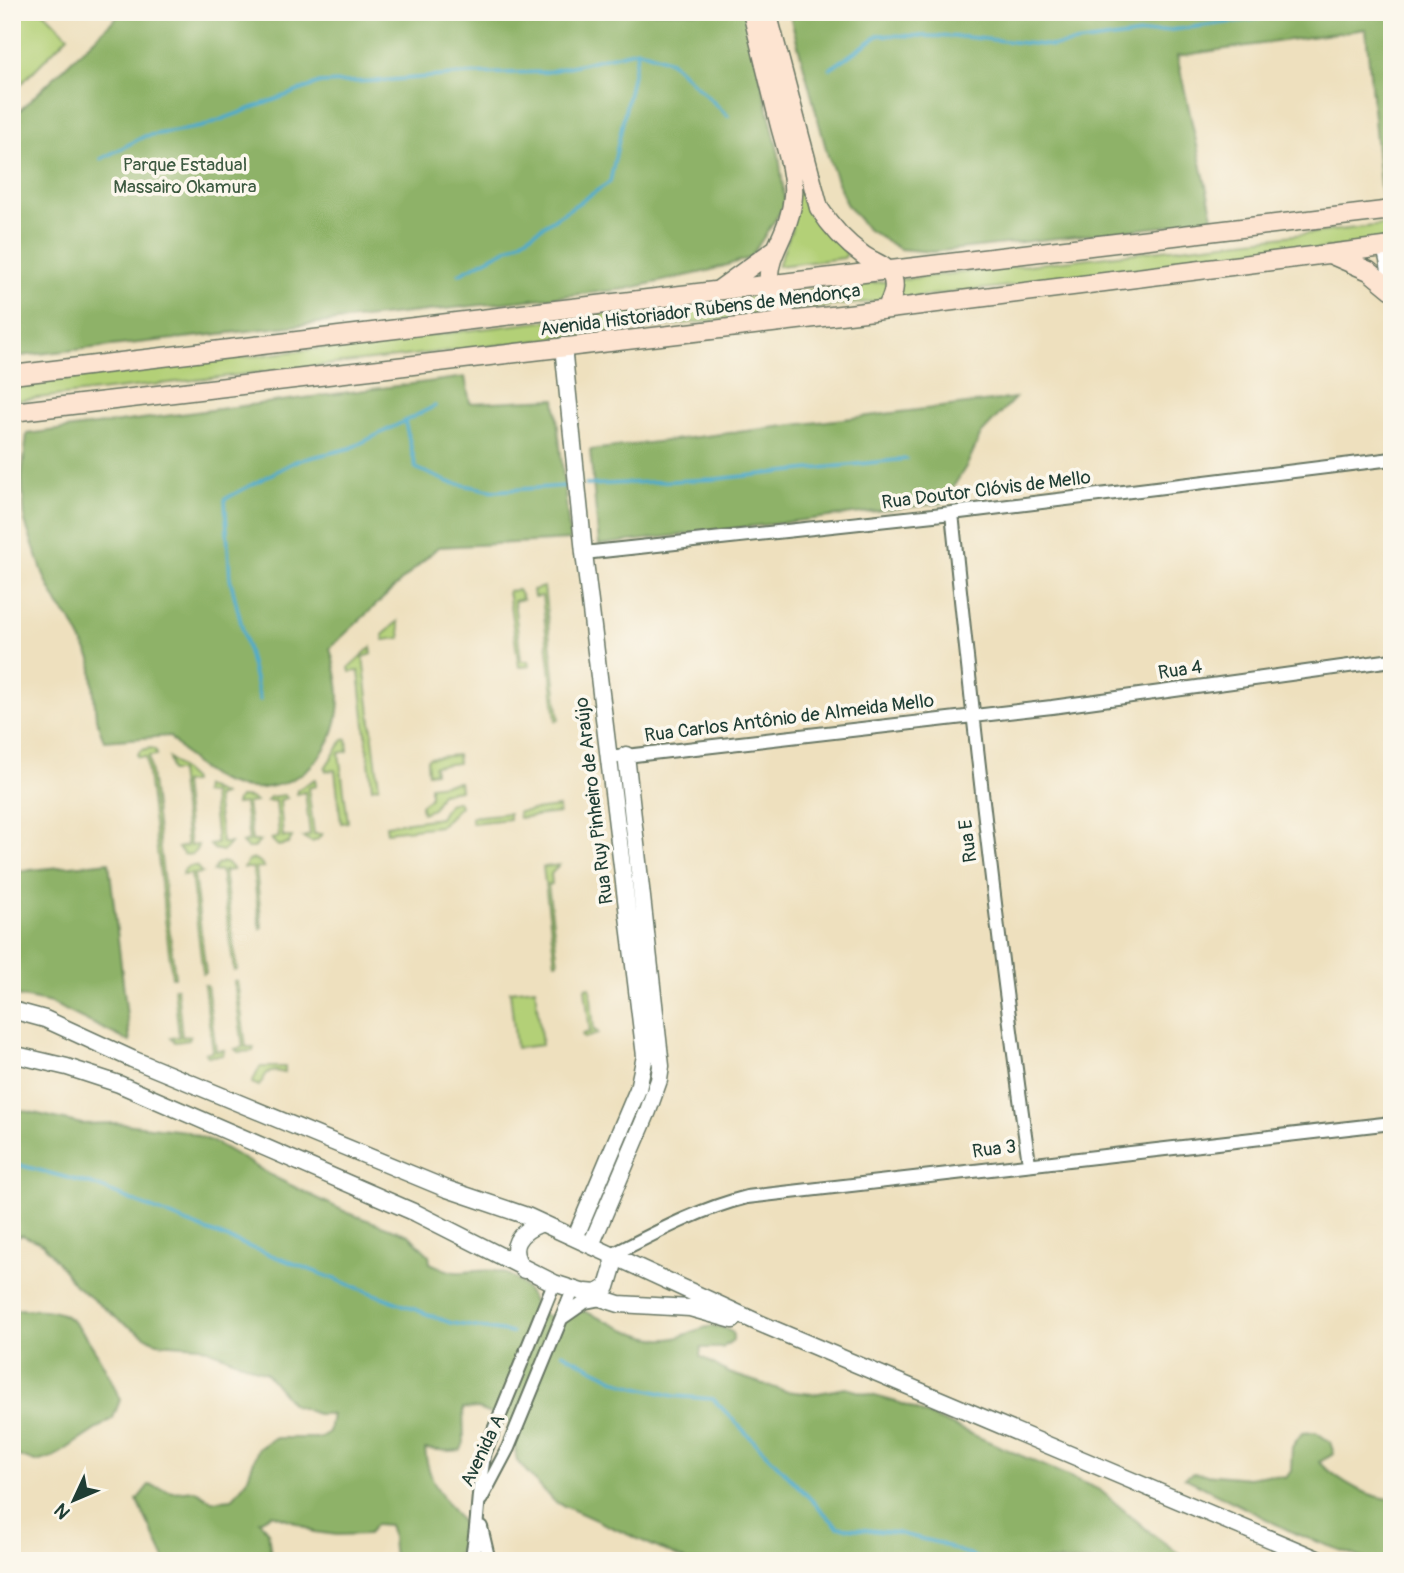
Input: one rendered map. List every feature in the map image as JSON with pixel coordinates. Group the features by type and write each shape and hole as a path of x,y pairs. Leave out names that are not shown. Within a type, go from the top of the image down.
{"main road":[{"path":"752,12 769,50 819,208 830,225 849,244 866,258 889,270 894,289 886,309"},
{"path":"767,12 769,50 793,182 789,220 768,268 769,286 778,307 790,320"},
{"name":"Avenida Historiador Rubens de Mendonça","path":"12,375 1392,210"},
{"name":"Avenida Historiador Rubens de Mendonça","path":"12,412 886,309 1329,253 1390,242"},
{"path":"716,291 774,250"},
{"path":"1329,253 1369,271 1392,290"}],"street":[{"path":"1390,242 1392,279"},
{"name":"Rua Ruy Pinheiro de Araújo","path":"563,346 584,553 618,756 661,1066 648,1111 591,1245"},
{"name":"Rua Doutor Clóvis de Mello","path":"584,553 952,513 1392,459"},
{"name":"Rua E","path":"952,513 1005,999 1029,1163"},
{"name":"Rua 4","path":"973,716 1392,660"},
{"name":"Rua Carlos Antônio de Almeida Mello","path":"618,756 973,716"},
{"name":"Rua Ruy Pinheiro de Araújo","path":"575,1238 638,1089 645,1056 618,756"},
{"path":"12,1010 45,1018 132,1059 428,1181 542,1223 759,1323 1322,1561"},
{"path":"12,1054 67,1066 119,1084 416,1213 524,1270 575,1291 619,1304 690,1308 733,1320 1294,1561"},
{"name":"Rua 3","path":"612,1255 687,1216 747,1197 1392,1123"},
{"path":"524,1270 515,1257 515,1247 520,1236 529,1228 542,1223"},
{"path":"575,1291 597,1293 607,1287 611,1278 612,1255"},
{"name":"Avenida A","path":"479,1502 480,1472 491,1433 554,1283"},
{"name":"Avenida A","path":"479,1502 508,1448 575,1291"},
{"path":"562,1318 585,1302 600,1300"},
{"path":"471,1561 479,1502"},
{"path":"479,1502 481,1531 489,1561"}],"green space":[{"path":"12,12 44,12 68,36 12,93"},
{"name":"Parque Estadual Massairo Okamura","path":"122,12 745,12 779,155 785,205 750,258 708,271 626,289 12,357 12,118"},
{"path":"789,12 1392,12 1392,194 1381,196 1366,29 1177,56 1214,221 932,252 900,249 867,229 846,204 828,156"},
{"path":"783,96 808,199 821,227 847,254 844,258 778,266 792,228"},
{"path":"1392,224 1383,242 899,299 896,280"},
{"path":"891,281 887,300 788,311 776,293"},
{"path":"766,295 771,314 12,401 12,385"},
{"path":"465,377 470,403 555,399 570,540 438,547 330,648 339,690 337,720 329,741 317,759 302,774 283,783 262,788 240,787 217,779 197,765 169,736 104,741 96,718 91,659 71,620 59,606 46,581 25,522 22,477 27,434"},
{"path":"1015,398 981,434 967,465 943,503 599,545 590,450"},
{"path":"544,587 559,720 556,721 542,596 534,597 533,590"},
{"path":"518,590 523,599 514,601 521,661 529,661 530,666 519,667 508,591"},
{"path":"398,621 401,638 384,640 383,635"},
{"path":"371,647 372,654 363,657 379,786 372,788 359,671 350,672 349,667"},
{"path":"347,739 348,751 339,753 348,822 341,823 335,770 326,771 325,768 343,740"},
{"path":"152,748 157,755 149,756 175,977 172,977 146,757 137,755 141,750"},
{"path":"457,755 458,763 434,766 435,772 428,773 429,758"},
{"path":"169,758 192,782 183,783 190,846 198,845 191,854 184,854 178,848 187,846 179,771 171,771"},
{"path":"315,779 316,786 308,788 314,834 322,834 312,842 303,837 310,835 305,792 297,794 297,790"},
{"path":"459,782 460,790 441,793 433,809 422,813 421,805 430,798 430,786"},
{"path":"204,786 223,795 216,797 222,843 230,843 223,851 210,845 217,844 212,794 203,793"},
{"path":"284,795 287,798 280,800 283,837 292,837 288,844 278,846 271,839 279,837 276,801 267,801 270,797"},
{"path":"241,797 256,802 247,803 252,841 260,841 254,848 247,848 242,843 249,841 244,803 236,804"},
{"path":"458,801 460,806 440,826 387,832 386,825 440,818 448,804"},
{"path":"559,807 559,813 519,818 518,812"},
{"path":"509,813 509,819 472,823 471,817"},
{"path":"254,859 264,867 256,868 260,929 253,868 244,868 248,861"},
{"path":"109,862 130,1042 51,1003 12,995 12,872"},
{"path":"223,862 233,870 224,871 237,970 234,971 221,871 213,872 217,865"},
{"path":"559,865 551,874 552,884 548,885 558,962 555,962 543,867"},
{"path":"189,866 196,866 202,873 194,874 206,973 203,974 191,874 182,875"},
{"path":"234,981 237,981 246,1047 254,1047 253,1051 238,1052 235,1049 243,1047"},
{"path":"204,985 207,985 216,1051 224,1050 223,1055 208,1056 205,1053 213,1051"},
{"path":"590,987 594,1031 598,1034 584,1038 582,1034 590,1032 585,988"},
{"path":"174,988 177,988 182,1037 190,1036 189,1040 175,1042 171,1038 179,1037"},
{"path":"535,988 542,1045 516,1048 510,991"},
{"path":"260,1067 285,1067 285,1073 267,1073 259,1086 252,1083"},
{"path":"12,1108 82,1124 116,1123 185,1131 214,1142 276,1178 348,1213 409,1235 429,1255 430,1263 453,1272 490,1271 509,1275 527,1291 534,1311 555,1319 581,1310 630,1331 660,1339 680,1337 706,1327 723,1328 733,1333 733,1340 722,1348 701,1348 700,1356 729,1373 785,1391 813,1394 846,1388 900,1403 1100,1490 1189,1561 687,1561 553,1501 517,1461 511,1423 479,1409 463,1408 464,1442 461,1450 425,1449 435,1484 469,1533 465,1545 450,1558 430,1562 396,1561 389,1525 376,1524 368,1534 337,1535 314,1532 272,1514 259,1521 268,1531 271,1556 266,1561 166,1561 137,1500 149,1485 173,1492 195,1490 212,1501 232,1499 247,1480 258,1449 274,1438 319,1438 329,1432 332,1414 317,1414 293,1405 266,1373 230,1358 200,1346 157,1343 120,1321 75,1285 43,1244 22,1235 12,1240"},
{"path":"12,1310 53,1311 71,1320 96,1352 120,1400 113,1418 54,1457 36,1462 12,1454"},
{"path":"1316,1432 1330,1442 1334,1454 1319,1462 1353,1486 1372,1495 1392,1499 1392,1561 1370,1561 1296,1534 1185,1478 1193,1473 1286,1478 1291,1471 1292,1447 1302,1433"}],"waterway":[{"path":"830,69 879,35 966,37 1053,46 1305,12"},
{"path":"101,159 145,136 201,127 320,83 547,72 638,50"},
{"path":"459,274 518,243 610,182 638,50 670,61 728,116"},
{"path":"260,700 230,578 225,499 296,461 351,448 435,406"},
{"path":"405,422 416,468 448,482 494,491 566,486"},
{"path":"586,485 716,479 906,459"},
{"path":"12,1163 94,1185 451,1323 512,1333"},
{"path":"562,1353 624,1384 674,1396 713,1399 838,1527 897,1533 939,1543 984,1561"}]}
